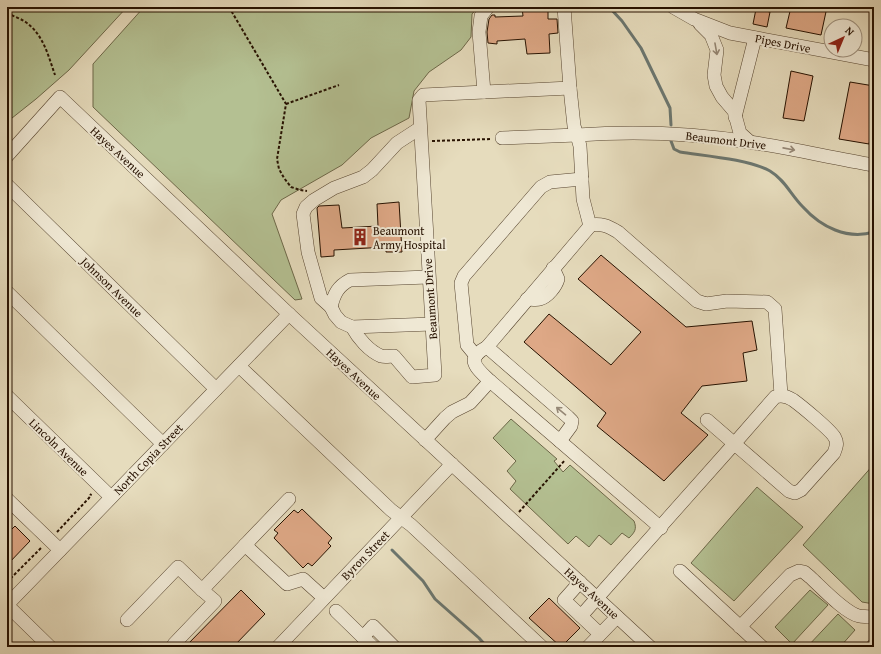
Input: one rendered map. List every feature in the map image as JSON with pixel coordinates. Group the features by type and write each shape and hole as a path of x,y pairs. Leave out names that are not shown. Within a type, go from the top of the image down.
{"street":[{"path":"484,92 479,32 481,16 488,7"},
{"path":"564,7 574,126 580,146 583,199 590,225"},
{"name":"Pipes Drive","path":"673,7 694,19 730,33 874,60"},
{"name":"Pipes Drive","path":"694,19 711,35 717,50 714,75 716,86 722,97 734,111 740,133 750,142"},
{"path":"735,117 754,38"},
{"name":"Beaumont Drive","path":"352,327 357,336 374,352 383,357 394,356 412,378 434,375 420,128 419,100 423,95 570,88"},
{"name":"Hayes Avenue","path":"7,156 60,97 289,314 650,647"},
{"path":"420,128 397,143 382,161 363,177 334,188 314,200 306,207 303,214 308,252 322,298 331,307 341,322 352,327 432,324"},
{"name":"Beaumont Drive","path":"502,138 667,133 750,142 874,166"},
{"path":"476,356 467,345 461,283 464,276 541,187 550,182 582,179"},
{"name":"Johnson Avenue","path":"7,185 216,389"},
{"path":"661,528 490,381 476,366 474,361 476,356 487,347 590,225 603,224 618,232 697,301 706,304 727,301 767,302 775,309 781,395"},
{"path":"331,307 333,297 337,290 350,280 428,277"},
{"path":"7,292 163,444"},
{"name":"North Copia Street","path":"7,605 289,314"},
{"path":"487,347 572,421 571,426 560,441"},
{"path":"239,366 385,504 542,647"},
{"path":"426,440 445,418 452,412 470,402 490,381"},
{"path":"581,616 661,528 734,444 775,397 781,395 792,399 835,438 837,445 834,453 801,490 795,493 789,491 734,444 707,420"},
{"name":"Lincoln Avenue","path":"7,396 111,497"},
{"name":"Byron Street","path":"278,647 452,464"},
{"path":"7,499 60,550"},
{"path":"202,590 289,499"},
{"path":"245,545 287,584 303,579 324,598"},
{"path":"126,620 178,567 215,601 174,644"},
{"path":"680,571 762,647"},
{"path":"740,627 790,575 799,571 804,572 845,609 859,616 870,616 874,618"},
{"path":"580,582 564,600 600,634"},
{"path":"7,605 50,647"},
{"path":"336,611 373,647"},
{"path":"588,647 617,617"},
{"path":"363,637 373,626 394,647"}],"path":[{"path":"229,7 286,104 278,159 279,169 291,187 309,191"},
{"path":"7,13 24,21 34,29 42,40 54,75"},
{"path":"286,104 339,85"},
{"path":"519,513 568,457"},
{"path":"7,582 89,498 91,495 85,489"}],"green space":[{"path":"7,7 127,7 69,70 7,122"},
{"path":"144,7 478,7 472,14 471,37 461,50 429,72 414,91 409,118 371,138 342,165 281,200 272,214 302,299 295,300 93,107 93,64"},
{"path":"511,419 557,459 554,461 563,472 570,465 634,521 635,530 633,534 629,538 622,533 611,545 599,535 589,547 576,536 568,544 510,489 516,481 507,471 516,461 493,438"},
{"path":"874,464 874,604 862,602 803,545"},
{"path":"757,487 803,527 734,601 691,563"},
{"path":"810,590 828,605 792,644 775,627"},
{"path":"838,614 855,630 840,647 807,647"}],"building":[{"path":"522,7 548,7 548,19 557,19 558,33 549,34 550,53 527,54 525,39 497,41 497,44 488,43 487,32 489,19 492,15 495,15 495,17 523,16"},
{"path":"791,7 827,7 825,18 823,18 821,35 786,28"},
{"path":"756,9 770,12 767,27 753,24"},
{"path":"791,71 813,76 804,121 783,118"},
{"path":"850,82 874,86 874,118 869,144 839,139"},
{"name":"Beaumont Army Hospital","path":"399,202 402,252 386,252 386,247 334,250 334,256 321,257 317,208 319,206 339,205 342,228 378,226 377,204"},
{"path":"601,255 686,327 752,321 757,350 743,353 747,381 702,386 681,413 708,435 664,481 597,426 606,413 524,342 549,314 611,365 641,332 578,279"},
{"path":"302,509 332,538 328,543 331,546 312,566 308,563 303,568 274,538 278,533 274,530 294,510 298,513"},
{"path":"15,526 30,541 7,565 7,534"},
{"path":"241,590 265,614 233,647 185,647"},
{"path":"549,598 580,628 561,647 529,618"}],"waterway":[{"path":"609,7 622,21 641,48 670,108 671,125"},
{"path":"671,141 674,149 680,152 738,161 770,171 784,183 810,214 826,226 844,233 864,234 874,232"},
{"path":"392,550 423,581 435,599 487,647"}],"place":[{"name":"Beaumont Army Hospital","path":"360,237"}]}
